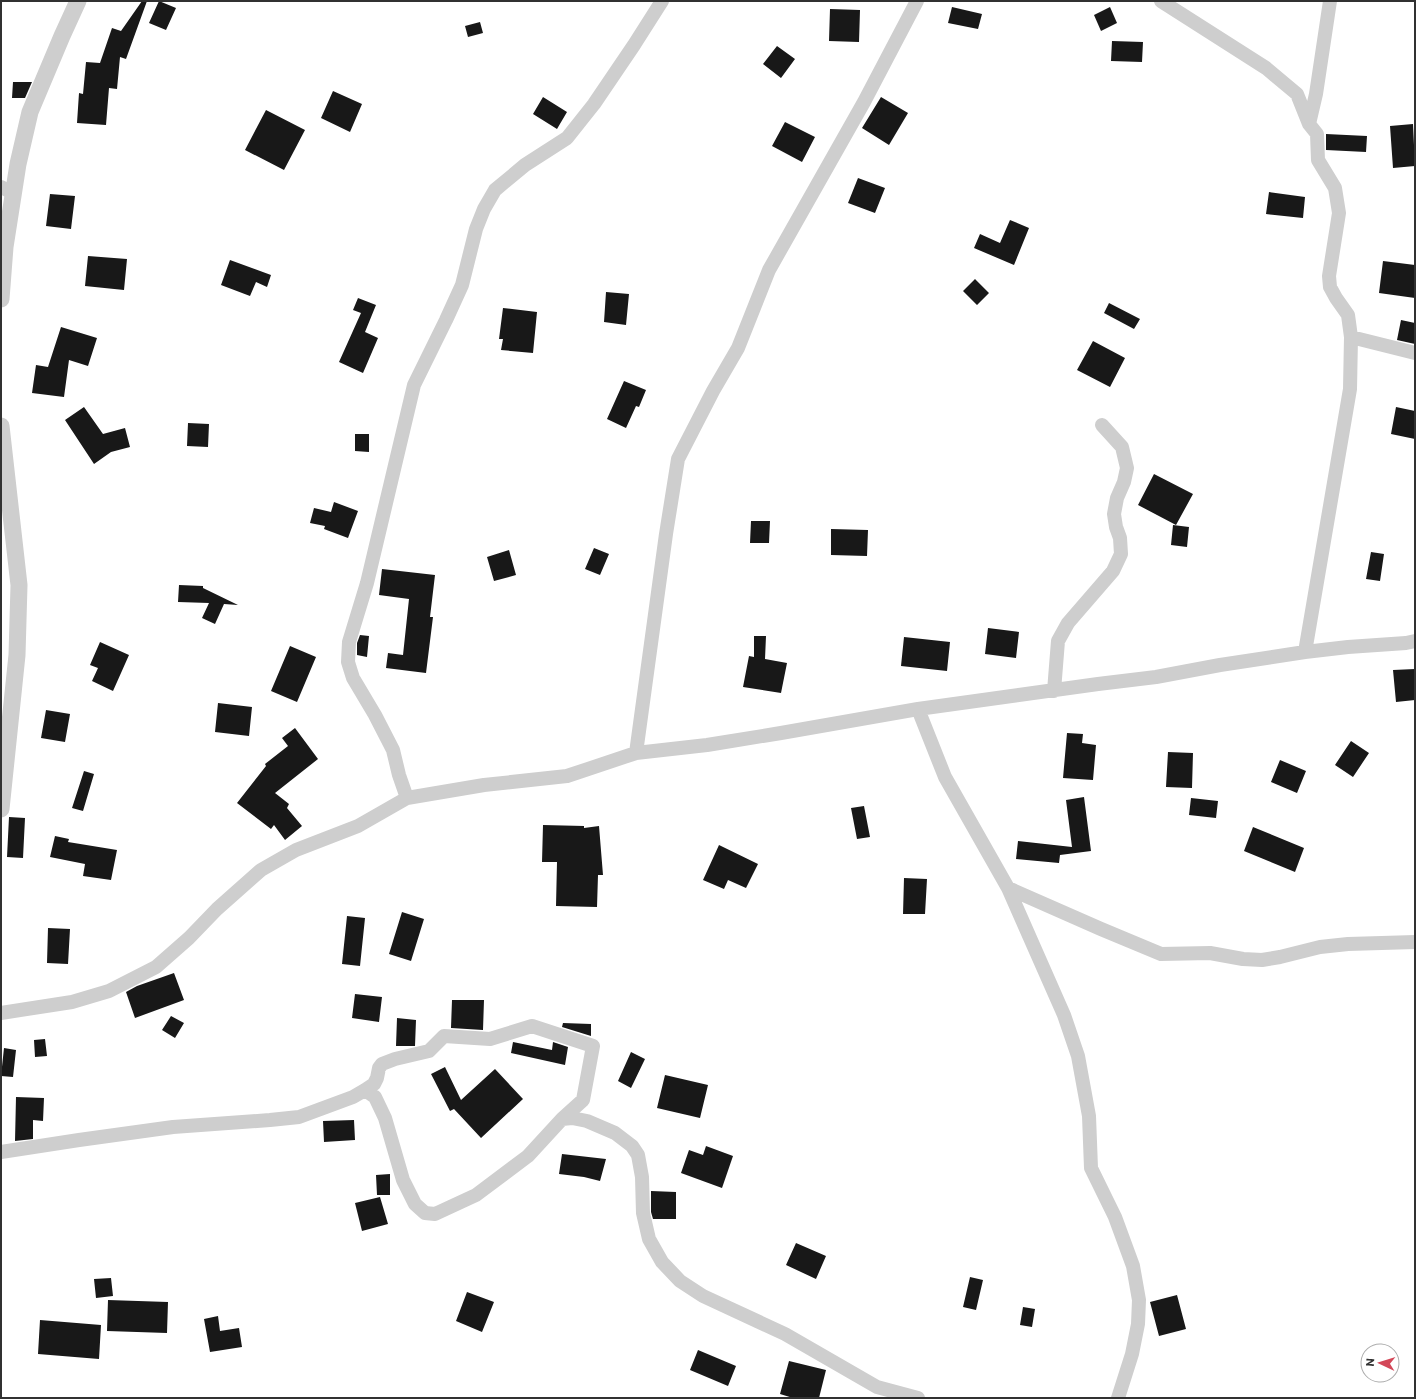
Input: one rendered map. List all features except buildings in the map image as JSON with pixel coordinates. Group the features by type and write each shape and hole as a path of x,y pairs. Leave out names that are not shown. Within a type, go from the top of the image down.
{"street":[{"path":"1,299 7,190 18,164 30,112 78,1"},
{"path":"407,798 399,775 393,750 375,715 353,678 348,662 349,642 367,583 414,385 462,285 476,229 484,209 495,190 526,165 567,138 594,104 662,1"},
{"path":"636,753 666,534 678,459 713,391 738,348 768,270 864,102 916,1"},
{"path":"1162,1 1266,68 1297,94 1309,124 1317,134 1318,160 1335,188 1339,213 1329,276 1330,287 1348,315 1351,337 1350,389 1304,652"},
{"path":"1309,124 1316,94 1330,1"},
{"path":"1297,94 1316,94"},
{"path":"1351,337 1415,353"},
{"path":"1054,691 1058,641 1068,623 1113,571 1121,554 1120,538 1116,527 1114,514 1117,498 1124,482 1127,468 1122,447 1102,425"},
{"path":"1,426 19,585 18,655 1,809"},
{"path":"1,1013 72,1002 110,991 156,967 189,938 217,909 261,870 296,850 358,826 407,798 484,785 567,776 636,753 707,745 918,709 1098,684 1156,678 1220,665 1304,652 1415,641"},
{"path":"918,709 945,777 1008,888 1064,1015 1078,1056 1089,1116 1091,1168 1115,1217 1133,1266 1139,1300 1138,1324 1132,1354 1118,1398"},
{"path":"1008,888 1161,954 1210,953 1243,959 1262,960 1320,947 1348,944 1415,942"},
{"path":"532,1026 592,1046 583,1100 562,1119 528,1156 510,1170 476,1195 435,1214 425,1213 414,1204 403,1180 385,1118 370,1094 378,1078 379,1068 382,1064 395,1059 429,1051 444,1036 490,1039 532,1026"},
{"path":"1,1152 173,1127 299,1117 353,1097 370,1094"},
{"path":"562,1119 572,1118 587,1121 615,1133 632,1146 638,1155 642,1177 643,1213 649,1239 662,1262 680,1280 703,1296 785,1334 877,1388 918,1398"}]}
